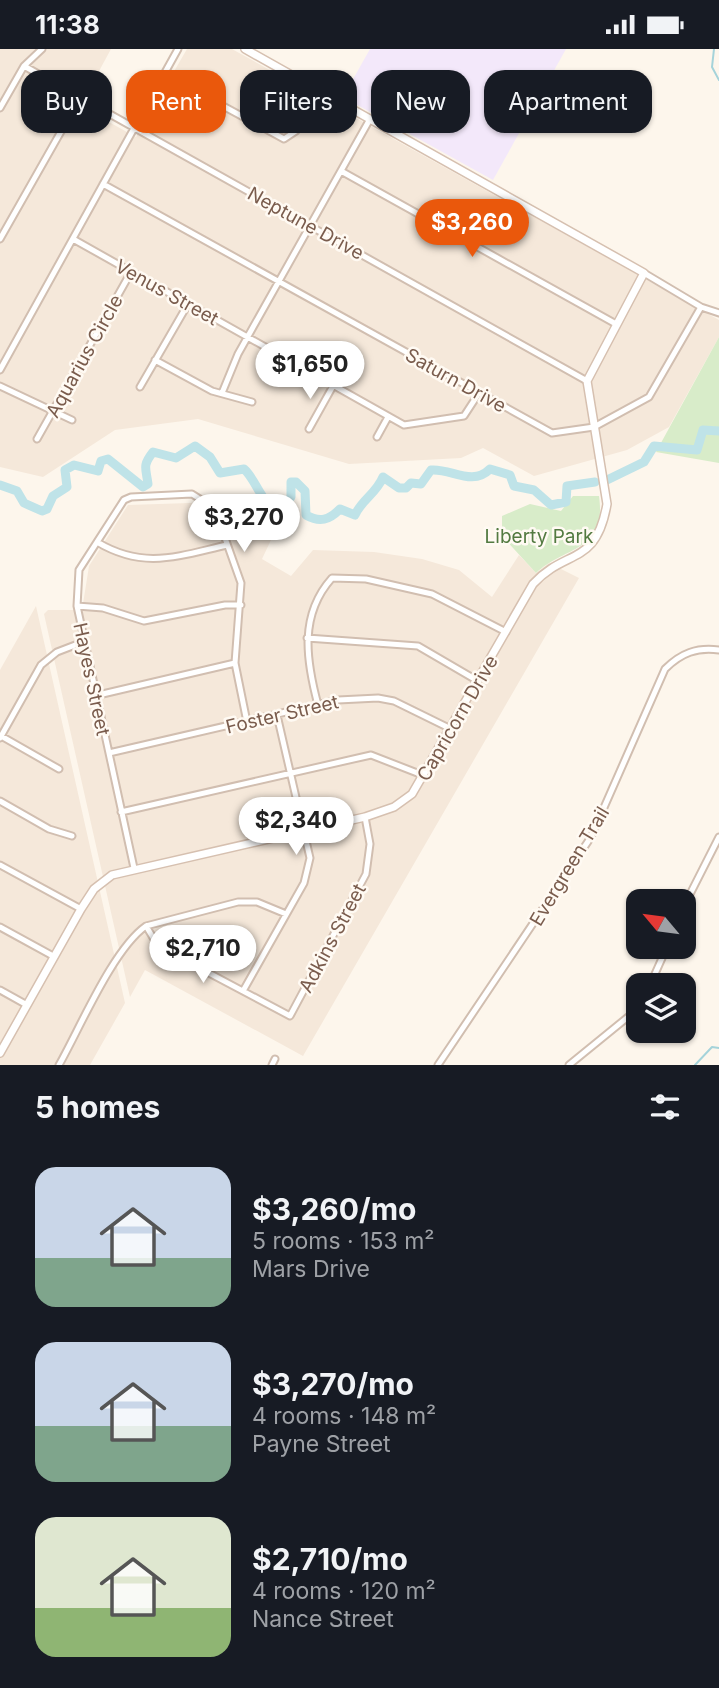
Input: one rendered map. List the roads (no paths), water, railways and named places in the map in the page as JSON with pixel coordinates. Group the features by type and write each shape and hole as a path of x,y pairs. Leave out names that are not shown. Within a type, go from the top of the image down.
{"street":[{"path":"166,70 178,49"},
{"path":"245,49 283,70"},
{"path":"0,108 24,66 38,50"},
{"name":"Neptune Drive","path":"24,66 31,70"},
{"path":"357,112 701,306 719,313"},
{"path":"222,393 248,337 370,119"},
{"path":"1,236 60,133"},
{"path":"0,370 131,133"},
{"name":"Neptune Drive","path":"143,133 587,381"},
{"path":"273,133 284,139 293,133"},
{"path":"341,171 616,324"},
{"name":"Saturn Drive","path":"103,184 552,433 594,427 649,397 701,306"},
{"name":"Venus Street","path":"73,239 404,425 414,426 458,418 470,409 479,393"},
{"name":"Aquarius Circle","path":"37,439 131,272"},
{"path":"587,381 644,273"},
{"path":"140,387 188,304"},
{"path":"155,360 222,393 251,402"},
{"name":"Capricorn Drive","path":"0,1052 81,909 94,889 112,875 365,817 394,807 412,794 425,776 533,584 544,571 575,558 592,545 599,534 607,504 587,381"},
{"path":"0,386 72,420"},
{"path":"309,429 333,386"},
{"path":"377,437 388,417"},
{"name":"Hayes Street","path":"134,868 83,642 77,606 79,570 124,500 131,496 192,494 203,501 219,521 227,545"},
{"path":"97,542 124,555 162,560 227,545 241,583 236,663 247,722"},
{"path":"318,705 309,672 307,638 319,592 332,578 366,579 432,594 506,632"},
{"path":"77,606 103,608 145,621 225,605 241,605"},
{"path":"307,638 418,646 478,681"},
{"path":"58,769 1,737 41,666 57,652 83,642"},
{"name":"Evergreen Trail","path":"438,1065 591,837 630,754 652,693 665,669 687,653 698,649 719,650"},
{"path":"94,696 236,663"},
{"name":"Foster Street","path":"108,753 318,705 378,698 430,716 451,729"},
{"path":"146,926 158,946 243,991 304,883 310,858 277,715"},
{"path":"121,812 372,755 425,776"},
{"path":"0,801 49,828 72,836"},
{"name":"Adkins Street","path":"243,991 290,1016 366,874 370,845 365,817"},
{"path":"693,889 719,837"},
{"path":"0,865 81,909"},
{"path":"59,1065 121,953 136,933 146,926 238,902 257,902 286,914"},
{"path":"0,927 53,956"},
{"path":"0,990 27,1005"},
{"path":"569,1065 626,1019"}],"waterway":[{"path":"714,49 712,67 719,80"},
{"path":"607,480 644,462 654,446 697,450 703,430 719,431"},
{"path":"0,485 17,491 24,503 42,511 47,509 53,496 67,487 65,470 74,465 98,471 101,461 108,459 143,487 148,484 146,464 153,452 176,458 195,446 210,457 220,473 244,469 269,504 282,507 291,497 291,482 296,482 305,491 306,515 320,520 332,516 340,509 355,515 383,477 399,488 406,488 411,483 421,484 431,470 469,477 483,474 490,469 510,475 514,486 534,490 551,505 566,502 567,486 595,482"},
{"path":"695,1065 712,1047 719,1048"}],"park label":[{"name":"Liberty Park","path":"539,536"}]}
